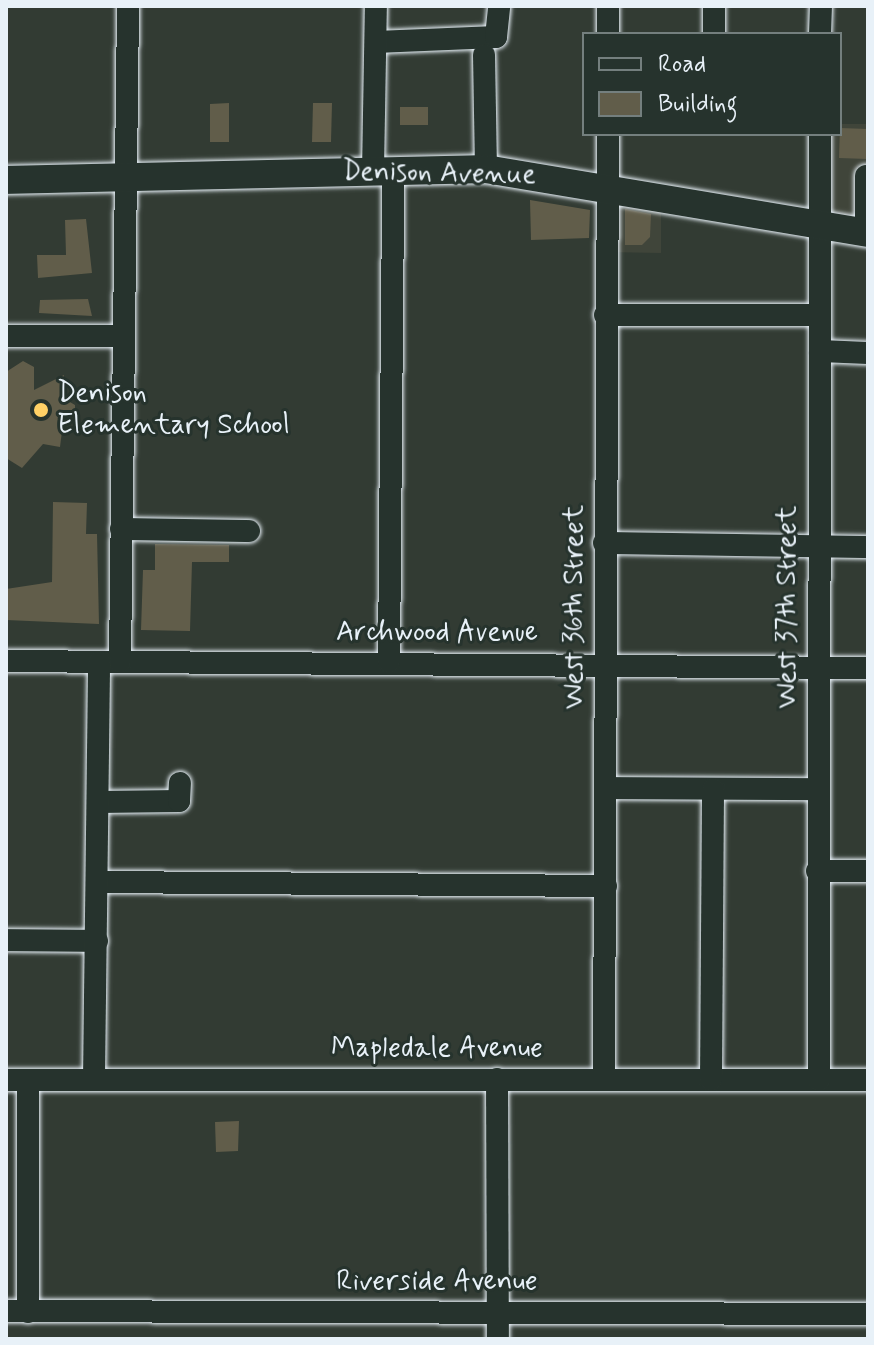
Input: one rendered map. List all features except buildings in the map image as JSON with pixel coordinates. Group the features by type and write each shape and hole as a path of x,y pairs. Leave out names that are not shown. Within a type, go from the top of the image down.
{"main road":[{"name":"Denison Avenue","path":"6,180 486,169 607,186 867,233"}],"street":[{"path":"94,1079 99,802 121,529 128,6"},
{"path":"376,6 383,171 389,662"},
{"path":"376,42 496,37 499,6"},
{"path":"608,6 608,32"},
{"path":"714,6 714,32"},
{"path":"820,32 821,6"},
{"path":"484,55 486,169"},
{"name":"West 36th Street","path":"604,1079 608,136"},
{"name":"West 37th Street","path":"819,1080 817,668 820,136"},
{"path":"866,176 867,233"},
{"path":"605,315 820,315"},
{"path":"6,336 123,336"},
{"path":"820,351 868,353"},
{"path":"121,529 249,531"},
{"path":"604,543 868,547"},
{"name":"Archwood Avenue","path":"6,661 868,668"},
{"path":"99,802 179,801 180,783"},
{"path":"605,788 818,789"},
{"path":"711,1080 713,789"},
{"path":"817,871 868,871"},
{"path":"99,882 606,886"},
{"path":"6,940 97,941"},
{"path":"497,1079 498,1339"},
{"name":"Mapledale Avenue","path":"17,1081 868,1080"},
{"path":"17,1081 17,1311"},
{"name":"Riverside Avenue","path":"17,1311 868,1314"}],"shaded area":[{"path":"842,124 868,124 868,233 821,225 820,136 842,136"},
{"path":"607,186 661,196 661,253 606,252"}],"place":[{"name":"Denison Elementary School","path":"41,410"}]}
